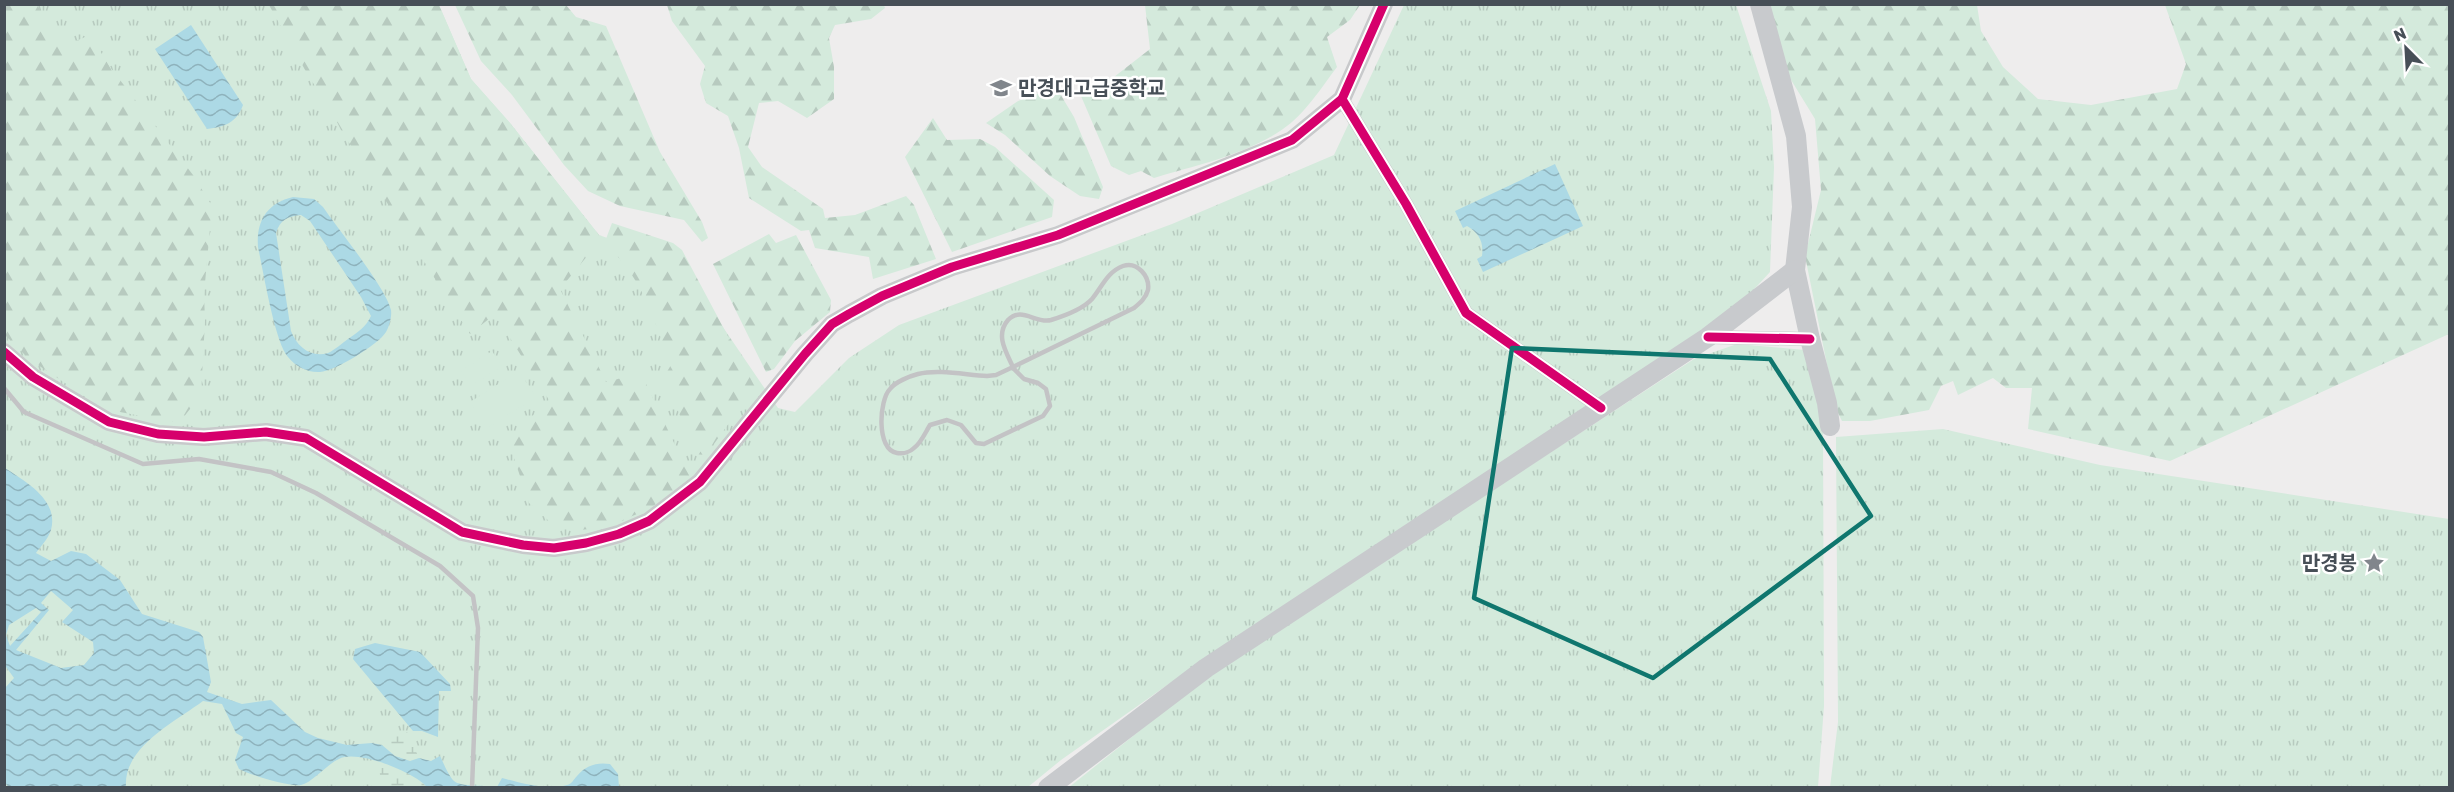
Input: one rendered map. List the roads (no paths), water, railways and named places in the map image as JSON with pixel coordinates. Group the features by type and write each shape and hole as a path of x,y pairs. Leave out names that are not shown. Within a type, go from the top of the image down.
{"main road":[{"path":"1760,4 1796,136 1802,207 1796,270 1810,339 1827,403 1830,426"},
{"path":"1048,788 1206,668 1708,337 1796,270"}],"street":[{"path":"4,352 33,377 110,422 158,434 204,437 266,432 306,438 462,532 523,545 554,548 586,543 619,534 649,521 700,482 832,324 882,296 952,267 1058,235 1292,140 1342,99 1384,4"},
{"path":"1342,99 1406,204 1466,313 1601,408"},
{"path":"1708,337 1810,339"}],"water":[{"path":"191,25 243,105 234,120 219,127 207,129 155,49"},
{"path":"1555,164 1583,226 1483,272 1477,259 1482,256 1480,238 1467,226 1463,228 1455,211"},
{"path":"293,197 314,199 323,207 371,274 391,310 386,332 374,344 327,371 306,370 291,360 283,349 274,322 258,238 261,221 265,214 284,200","holes":["301,215 310,221 361,297 371,316 358,332 333,350 322,354 305,350 291,331 276,233 282,222 292,216"]},
{"path":"5,468 39,493 50,510 51,530 36,553 51,561 71,551 86,554 120,580 142,614 199,632 203,637 211,682 207,692 242,704 271,700 305,732 318,738 347,745 372,743 382,745 395,756 410,761 419,758 431,761 440,756 450,776 457,783 497,787 427,787 398,769 359,757 339,759 305,784 295,785 270,780 239,769 235,760 243,737 236,733 222,704 203,701 153,737 142,748 127,773 126,787 9,787 4,782 5,688 14,678 4,664","holes":["51,591 73,610 62,622 93,642 94,653 84,665 61,668 16,650 49,610 41,603","36,608 41,612 10,646 6,635 9,625"]},
{"path":"375,643 420,652 450,684 451,691 439,691 438,737 422,731 413,731 353,659 355,649"},
{"path":"601,763 610,764 618,774 619,787 559,787 571,783 584,769"},
{"path":"502,778 548,787 497,787"}],"railway":[{"path":"1013,367 996,375 987,376 944,372 926,373 915,375 892,386 886,395 882,413 885,443 890,450 897,453 908,452 919,443 930,425 947,420 961,425 976,443 984,444 1043,416 1050,406 1046,389 1038,383 1024,379 1013,368 1013,367 1005,349 1002,332 1008,320 1013,316 1023,315 1045,321 1073,312 1088,303 1109,276 1123,266 1138,268 1145,275 1148,290 1141,302 1134,308 1013,367"},
{"path":"4,388 24,412 143,464 199,459 271,472 316,493 440,566 473,596 478,628 472,788"}],"place":[{"name":"만경대고급중학교","path":"1001,88"},
{"name":"만경봉","path":"2374,563"}]}
